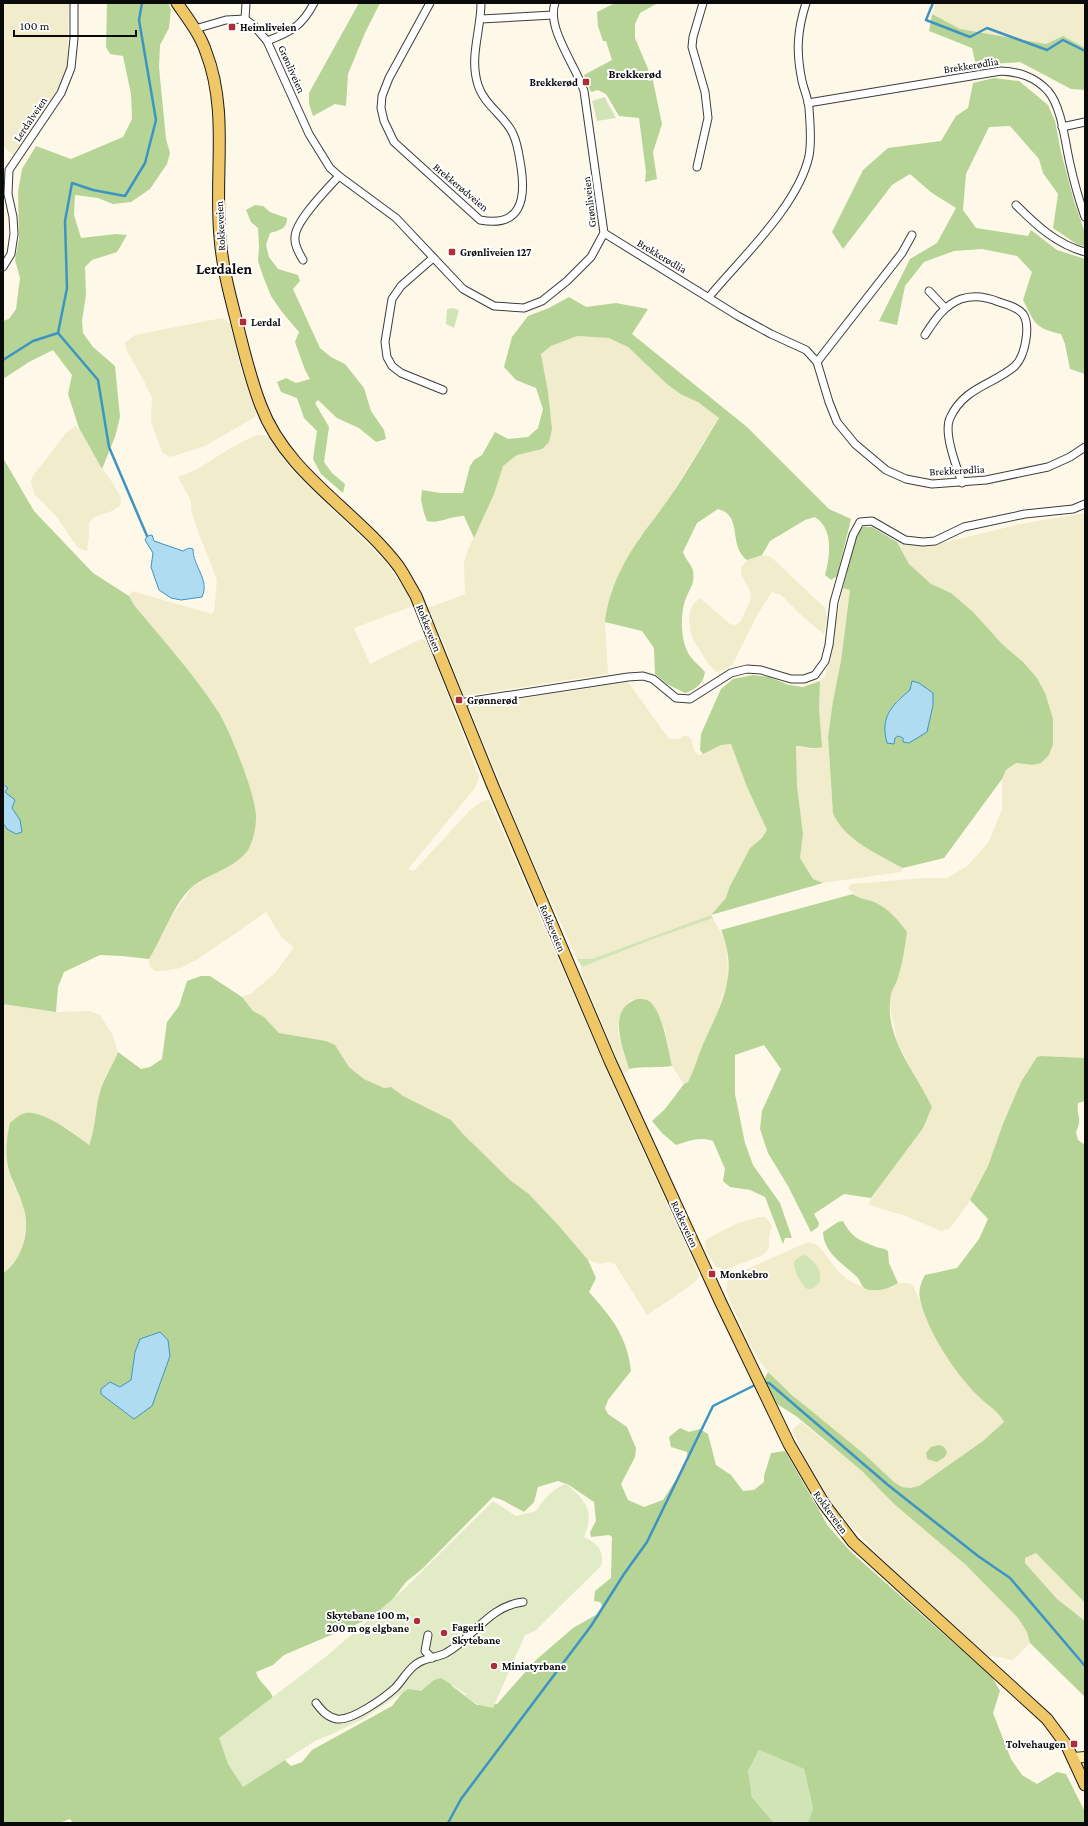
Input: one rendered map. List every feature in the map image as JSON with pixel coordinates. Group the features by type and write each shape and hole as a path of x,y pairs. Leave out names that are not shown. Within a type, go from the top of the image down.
{"main road":[{"name":"Rokkeveien","path":"177,3 195,29 209,61 218,102 219,223 222,256 243,347 261,406 276,437 295,463 382,548 399,567 416,596 459,703 610,1061 759,1384 789,1444 813,1487 844,1531 874,1562 1047,1719 1060,1734 1085,1785"},
{"path":"1073,1758 1085,1757"}],"street":[{"name":"Lerdalveien","path":"3,267 11,254 14,234 13,217 8,194 9,170 61,94 71,68 74,38 74,3"},
{"path":"195,29 226,20 245,19 246,3"},
{"path":"267,41 298,26 307,16 314,3"},
{"name":"Brekkerødveien","path":"430,3 389,78 382,96 381,108 384,121 394,142 419,166 480,220 493,222 505,220 515,212 522,201 523,183 519,152 513,133 490,105 478,86 474,61 481,20 481,3"},
{"name":"Grønliveien","path":"245,19 254,26 267,41 309,134 330,168 396,218 463,289 494,306 524,308 542,301 570,278 591,257 604,233 584,90 580,78 558,35 553,15 555,3"},
{"path":"697,167 708,118 705,92 692,47 693,37 703,3"},
{"path":"709,297 784,207 801,179 806,166 811,142 808,103 802,81 797,45 806,3"},
{"path":"481,20 553,15"},
{"name":"Brekkerødlia","path":"808,103 1002,71 1017,72 1031,78 1048,92 1054,101 1062,127 1077,193 1085,217"},
{"path":"1062,127 1085,122"},
{"path":"303,260 296,248 294,236 303,218 339,176"},
{"path":"1016,205 1036,226 1061,243 1085,252"},
{"name":"Brekkerødlia","path":"604,233 738,316 771,334 806,350 817,362 829,402 837,422 855,444 871,459 886,470 906,479 932,484 962,483 986,480 1048,467 1070,457 1085,446"},
{"path":"817,362 902,253 912,236"},
{"path":"433,258 401,286 392,300 385,342 387,357 392,366 401,373 443,390"},
{"path":"929,291 945,308"},
{"path":"925,335 945,308 953,302 970,297 994,300 1017,308 1024,315 1027,331 1022,355 1017,364 1009,371 974,389 963,399 949,419 951,447 962,483"},
{"path":"459,703 628,677 643,676 653,679 676,698 690,699 731,673 747,669 761,670 791,679 810,678 815,675 825,661 829,645 834,602 853,535 860,522 872,521 905,540 923,542 935,541 964,527 1025,514 1073,509 1085,504"},
{"path":"316,1703 327,1716 338,1719 346,1718 370,1706 388,1694 420,1661 446,1653 496,1612 507,1606 523,1602"},
{"path":"428,1635 425,1651 432,1658"}],"shaded area":[{"path":"3,3 69,3 67,67 56,92 13,155 3,146"},
{"path":"936,3 1085,3 1085,48 1063,36 1046,44 960,29 932,14"},
{"path":"222,318 230,324 241,370 256,412 255,417 205,446 170,457 162,452 151,421 152,398 127,351 125,343 135,335"},
{"path":"577,336 609,338 628,347 668,385 682,395 698,402 719,417 661,511 639,538 623,566 611,592 605,622 608,674 464,696 428,608 465,594 464,563 468,549 484,517 503,466 517,455 541,449 552,429 548,392 541,354 551,346"},
{"path":"75,426 80,430 102,469 121,497 120,506 112,511 94,517 89,523 87,551 78,548 56,516 34,494 31,482 33,476 66,433"},
{"path":"256,435 264,435 269,438 288,465 300,478 384,560 404,588 413,606 354,628 370,664 421,639 427,641 479,777 475,788 408,869 414,871 470,810 483,801 489,800 623,1108 696,1267 699,1277 693,1284 647,1315 615,1264 609,1262 600,1264 588,1260 529,1194 510,1180 462,1133 451,1120 403,1096 391,1087 384,1088 364,1079 349,1067 335,1045 326,1041 279,1033 264,1017 253,1011 242,997 252,993 275,973 294,947 282,938 266,912 198,959 181,968 155,971 150,967 149,959 169,920 192,887 235,861 248,850 218,712 206,694 134,605 129,596 132,591 212,614 214,612 217,580 196,526 191,510 191,501 178,477 196,470 229,449"},
{"path":"1085,513 1085,1058 1041,1056 1003,1124 988,1166 968,1204 949,1229 941,1231 903,1215 870,1205 869,1202 896,1163 913,1074 897,1041 890,1006 891,992 899,975 907,932 874,903 859,898 848,888 851,884 924,878 947,878 967,866 988,843 999,817 1002,809 1002,779 1006,770 1016,763 1032,765 1045,693 1037,678 1023,662 1002,644 951,593 931,584 909,564 897,542 901,541 923,546 935,545 1020,524"},
{"path":"762,555 771,557 825,608 827,619 824,634 804,618 781,595 772,592 756,617 732,665 727,669 717,672 709,665 691,634 689,619 691,608 700,598 730,624 736,625 741,621 750,601 751,593 741,574 741,568 747,560"},
{"path":"843,588 850,590 841,661 828,737 833,813 872,852 903,868 901,872 823,883 813,879 800,858 803,834 797,786 796,746 813,749 819,709 820,681 825,676 830,658 832,640"},
{"path":"628,682 669,739 678,739 683,736 688,736 692,740 694,750 698,755 721,745 731,744 747,787 767,830 762,838 750,848 729,888 726,898 711,915 592,959 577,959 523,839 469,707"},
{"path":"713,918 727,945 728,980 713,1025 704,1042 694,1072 688,1082 684,1084 672,1066 665,1030 653,1005 647,1000 637,999 630,1001 622,1013 618,1027 618,1033 629,1069 623,1074 581,972 582,967 653,939"},
{"path":"3,1004 56,1012 89,1011 100,1015 112,1034 118,1052 114,1064 106,1075 100,1091 93,1135 88,1145 73,1132 51,1120 33,1113 12,1181 24,1207 26,1225 22,1251 8,1270 3,1273"},
{"path":"765,1217 772,1225 769,1237 769,1248 765,1253 761,1256 727,1269 716,1267 706,1250 705,1242 708,1238 738,1223"},
{"path":"808,1242 817,1245 838,1271 848,1280 867,1289 892,1288 898,1283 913,1285 931,1328 957,1370 978,1396 998,1414 1004,1422 983,1441 919,1486 910,1488 902,1487 894,1482 864,1454 829,1427 774,1378 761,1363 749,1343 726,1291 728,1280 747,1269"},
{"path":"801,1422 862,1471 894,1504 966,1565 1018,1618 1027,1632 1030,1643 1013,1660 986,1655 897,1574 851,1526 829,1499 804,1455 792,1430"},
{"path":"1036,1553 1085,1603 1085,1621 1057,1599 1025,1563 1025,1558"}],"green space":[{"path":"107,3 168,3 171,9 169,28 160,45 159,67 166,139 170,153 167,164 150,189 131,202 113,204 98,198 75,195 74,215 81,238 116,234 127,235 117,252 92,260 85,267 86,295 82,321 83,333 93,347 115,366 120,417 115,437 102,469 79,428 68,394 72,375 53,350 29,362 3,379 3,321 9,319 16,309 20,278 15,260 19,239 18,192 22,169 36,146 71,159 123,137 132,119 131,94 123,56 110,54 106,47"},
{"path":"359,3 380,3 365,33 348,74 346,106 335,104 313,116 309,104 309,93"},
{"path":"615,3 658,3 640,13 635,24 635,38 653,81 662,124 653,152 657,179 645,182 646,172 639,118 619,116 606,94 598,90 591,92 584,75 612,60 606,41 603,41 598,26 597,12"},
{"path":"932,14 960,29 1046,44 1063,36 1085,48 1085,90 1071,89 1020,62 976,65 972,48 929,31"},
{"path":"994,78 1019,81 1048,105 1055,121 1061,152 1074,201 1085,233 1085,246 1078,245 1053,228 1058,194 1043,173 1039,159 1010,126 989,127 966,174 963,210 976,228 1028,236 1031,230 1057,250 1085,259 1085,374 1070,369 1065,344 1061,334 1040,327 1030,314 1023,300 1032,272 1017,256 982,249 954,251 924,262 905,286 897,325 879,321 910,259 937,243 956,208 932,193 910,174 892,185 843,249 832,232 863,170 888,148 941,141 956,116 968,108 973,83"},
{"path":"605,97 616,118 597,121 592,101"},
{"path":"255,205 263,206 270,212 287,218 286,225 284,227 270,233 266,245 269,257 278,269 298,275 300,281 293,289 320,348 331,357 345,364 364,388 371,411 384,430 386,439 376,442 359,428 337,418 318,400 315,403 329,427 324,462 332,473 345,484 343,493 321,474 313,459 317,431 304,418 297,398 281,392 277,382 286,378 296,383 310,379 305,370 295,342 299,332 271,296 258,261 258,228 251,222 246,210"},
{"path":"569,297 586,307 616,303 648,309 632,334 747,427 829,509 851,519 837,576 831,580 825,575 829,552 828,536 821,522 815,517 805,520 770,541 762,555 747,560 741,554 731,518 726,513 718,509 697,523 683,552 692,569 693,579 692,586 684,604 682,627 684,643 687,650 705,672 703,680 699,686 685,693 667,684 655,674 654,648 642,631 605,622 609,600 622,567 642,534 658,514 691,465 719,418 698,402 682,395 668,385 628,347 609,338 577,336 551,346 541,354 548,392 552,429 549,442 542,449 517,455 503,466 494,494 474,538 464,516 431,522 427,521 424,513 421,500 422,490 440,493 463,493 470,466 474,460 482,455 495,432 508,439 528,437 538,428 543,409 536,388 516,380 504,367 512,337 528,316 549,308"},
{"path":"452,308 459,310 454,328 446,324 447,309"},
{"path":"3,458 34,511 93,573 129,596 134,605 208,696 222,719 235,746 252,795 256,818 255,830 248,850 237,861 192,887 174,911 149,959 100,955 64,972 58,987 56,1012 3,1004 3,823 7,829 16,834 20,820 12,808 5,792 8,788 3,784"},
{"path":"863,527 872,527 897,542 909,564 931,584 951,593 973,612 1002,644 1023,662 1037,678 1045,693 1053,719 1053,744 1049,755 1041,763 1032,765 1016,763 1006,770 1002,779 944,858 903,868 873,852 853,838 844,830 833,813 828,737 841,661 850,590 843,588 857,533","holes":["910,690 909,743 898,736 895,738 896,702"]},
{"path":"753,675 769,677 789,685 803,687 820,681 819,709 822,747 812,748 796,746 797,786 803,834 800,858 813,879 823,883 711,915 726,898 729,888 750,848 762,838 767,830 747,787 731,744 721,745 703,754 700,750 701,734 721,689 733,679"},
{"path":"853,894 874,902 884,908 907,932 898,979 891,994 890,1010 892,1025 902,1053 932,1107 923,1128 871,1198 844,1194 814,1214 819,1223 818,1227 811,1232 788,1186 768,1153 760,1129 762,1111 781,1069 764,1045 735,1055 735,1094 745,1143 753,1165 780,1203 792,1238 785,1238 783,1244 765,1197 750,1190 730,1187 723,1181 725,1169 713,1141 699,1139 676,1145 662,1133 652,1121 665,1109 684,1084 688,1082 722,1001 726,988 728,960 726,946 721,930"},
{"path":"711,915 713,918 653,939 582,967 577,959 592,959"},
{"path":"201,976 210,976 242,997 253,1011 264,1017 279,1033 326,1041 335,1045 349,1067 364,1079 384,1088 391,1087 403,1096 451,1120 462,1133 510,1180 529,1194 588,1260 596,1278 589,1292 605,1310 622,1337 631,1371 608,1400 605,1408 608,1414 627,1427 636,1448 635,1457 621,1484 628,1500 644,1507 663,1500 688,1461 687,1452 671,1447 669,1437 680,1428 689,1432 700,1429 708,1434 716,1465 731,1475 743,1491 754,1490 764,1482 764,1476 771,1453 785,1451 828,1526 851,1552 992,1677 1000,1691 993,1713 1011,1759 1022,1775 1037,1784 1057,1772 1066,1774 1085,1812 1085,1823 808,1823 813,1808 804,1769 759,1750 748,1771 752,1797 774,1823 73,1823 70,1819 59,1823 3,1823 3,1273 16,1260 20,1252 24,1243 26,1224 23,1206 11,1176 7,1161 7,1138 10,1123 26,1113 41,1115 59,1124 89,1145 93,1132 100,1092 118,1052 141,1069 150,1067 162,1059 167,1022 179,1006 187,981","holes":["135,1352 134,1419 101,1394 120,1387 131,1380","558,1481 569,1485 594,1502 596,1521 590,1532 591,1537 609,1535 612,1537 611,1578 595,1591 594,1601 600,1602 602,1605 601,1612 573,1628 536,1660 497,1704 477,1705 452,1686 449,1676 411,1676 406,1688 392,1706 312,1750 302,1762 291,1766 285,1760 278,1744 273,1697 256,1672 273,1665 284,1655 371,1618 389,1604 406,1582 422,1569 493,1497 502,1500 524,1512 534,1502 538,1487"]},
{"path":"637,999 645,999 649,1001 658,1013 664,1031 672,1066 629,1069 621,1040 619,1020 622,1011 628,1004"},
{"path":"1037,1057 1085,1058 1085,1101 1078,1103 1079,1123 1076,1132 1078,1140 1085,1145 1085,1603 1036,1553 1025,1558 1025,1563 1057,1599 1085,1621 1085,1697 1030,1643 1027,1632 1018,1618 966,1565 894,1504 862,1471 796,1416 777,1404 764,1380 768,1372 792,1395 864,1454 894,1482 902,1487 910,1488 919,1486 983,1441 1004,1422 996,1411 969,1387 951,1364 935,1338 919,1296 921,1283 925,1275 957,1268 979,1239 988,1219 970,1200 988,1166 1003,1124 1021,1082"},
{"path":"843,1221 852,1234 859,1239 888,1251 889,1263 898,1283 883,1289 866,1289 857,1277 835,1258 824,1240 823,1232 838,1222"},
{"path":"805,1255 815,1263 820,1273 820,1282 812,1289 807,1289 796,1273 794,1262 799,1257"},
{"path":"939,1445 944,1447 947,1452 945,1457 937,1462 927,1459 926,1453 931,1447"},
{"name":"Skytebane 100 m, 200 m og elgbane","path":"566,1483 579,1496 587,1507 589,1519 584,1537 593,1542 599,1548 602,1556 601,1566 535,1631 525,1635 493,1708 479,1705 465,1696 466,1694 441,1678 434,1680 421,1691 408,1689 363,1719 315,1741 243,1787 228,1764 219,1738 328,1655 403,1590 493,1501 516,1516 536,1511 549,1495"},
{"path":"759,1750 804,1769 813,1808 808,1823 774,1823 752,1797 748,1771"}],"water":[{"path":"152,535 154,541 183,551 189,548 193,549 204,584 202,597 181,600 171,598 159,590 151,567 153,553 145,540 147,536"},
{"path":"912,681 919,683 933,693 933,705 927,732 909,743 903,742 903,738 898,736 895,738 894,744 887,743 885,734 886,719 897,701 910,690"},
{"path":"3,784 8,788 5,792 15,800 12,808 20,820 22,832 16,834 7,829 3,823"},
{"path":"160,1332 168,1340 170,1356 152,1406 134,1419 101,1394 101,1389 110,1382 120,1387 131,1380 135,1352 140,1339"}],"waterway":[{"path":"3,360 33,341 58,333 67,288 65,221 72,183 93,190 125,196 145,163 156,120 139,20 142,3"},
{"path":"933,3 926,20 970,37 987,28 1047,50 1063,40 1085,51"},
{"path":"58,333 98,380 109,447 147,536"},
{"path":"762,1383 769,1383 888,1485 978,1556 1010,1578 1085,1666"},
{"path":"448,1823 461,1799 591,1626 624,1574 647,1542 713,1406 757,1384"}],"place":[{"name":"Heimliveien","path":"232,27"},
{"name":"Brekkerød","path":"586,82"},
{"name":"Grønliveien 127","path":"452,252"},
{"name":"Lerdal","path":"243,322"},
{"name":"Grønnerød","path":"459,700"},
{"name":"Monkebro","path":"712,1274"},
{"name":"Skytebane 100 m, 200 m og elgbane","path":"417,1621"},
{"name":"Fagerli Skytebane","path":"444,1633"},
{"name":"Miniatyrbane","path":"494,1666"},
{"name":"Tolvehaugen","path":"1074,1744"}],"district":[{"name":"Brekkerød","path":"635,74"},
{"name":"Lerdalen","path":"224,269"}]}
